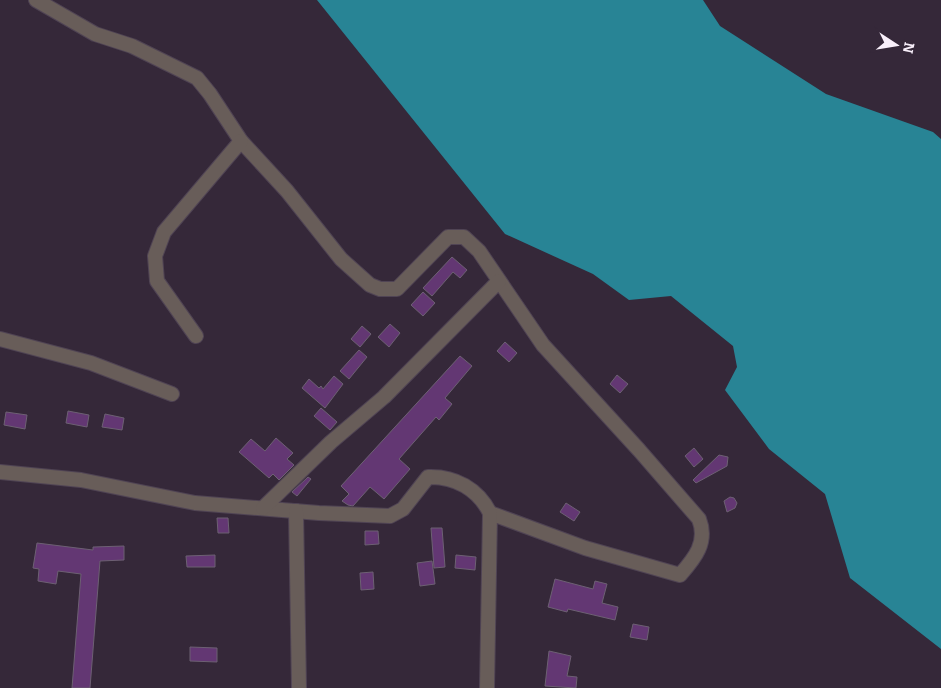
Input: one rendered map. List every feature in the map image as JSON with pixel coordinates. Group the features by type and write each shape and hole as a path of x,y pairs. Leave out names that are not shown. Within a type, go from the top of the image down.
{"street":[{"path":"36,0 95,34 132,46 197,78 242,141 287,191 340,259 370,285 380,289 397,289 448,237 464,237 479,251 543,345 699,519 702,528 702,540 699,550 680,575 584,548 490,513"},
{"path":"196,336 157,281 155,256 164,232 242,141"},
{"path":"263,508 331,442 384,397 498,281"},
{"path":"0,339 91,363 172,394"},
{"path":"0,472 81,480 195,503 390,516 402,509 428,477 454,480 480,496 490,513 486,688"},
{"path":"296,511 299,688"}],"water":[{"path":"317,0 703,0 720,26 826,94 933,132 941,139 941,649 850,578 825,494 769,449 725,390 737,367 733,346 671,296 629,300 593,274 505,234"}],"building":[{"path":"452,257 467,270 460,278 453,272 432,296 423,288"},
{"path":"423,292 435,303 423,316 411,305"},
{"path":"390,324 400,333 389,347 378,337"},
{"path":"362,326 371,334 360,347 351,339"},
{"path":"505,342 517,353 509,362 497,351"},
{"path":"359,350 367,357 349,379 340,371"},
{"path":"460,356 472,366 445,398 452,404 439,420 436,417 399,459 410,469 384,499 370,487 353,506 342,501 349,494 341,486"},
{"path":"617,375 628,384 620,393 610,384"},
{"path":"334,376 343,384 325,408 302,388 309,379 319,388 321,386 323,389"},
{"path":"321,408 337,422 330,430 314,416"},
{"path":"68,411 89,415 87,427 66,423"},
{"path":"6,412 27,415 25,429 4,425"},
{"path":"105,414 124,418 122,430 102,427"},
{"path":"276,438 293,453 287,459 294,465 279,480 273,474 269,478 239,452 251,439 265,451"},
{"path":"694,448 703,459 694,467 685,456"},
{"path":"719,455 728,457 727,466 696,483 693,480"},
{"path":"308,477 311,479 297,496 292,492"},
{"path":"730,497 734,498 737,503 735,508 727,512 724,501"},
{"path":"566,503 580,512 574,521 560,512"},
{"path":"217,518 228,518 229,533 218,533"},
{"path":"431,528 442,528 445,567 434,568"},
{"path":"365,531 378,531 379,544 365,545"},
{"path":"37,543 93,550 93,547 124,546 124,560 100,561 90,688 72,688 81,574 58,571 56,584 38,581 39,569 33,568"},
{"path":"215,555 215,567 187,567 186,556"},
{"path":"456,555 476,557 475,570 455,568"},
{"path":"432,561 435,584 420,586 417,563"},
{"path":"373,572 374,589 361,590 360,573"},
{"path":"555,579 593,589 595,581 607,584 602,603 618,607 615,620 568,609 567,612 548,607"},
{"path":"633,624 649,627 647,640 630,637"},
{"path":"190,647 217,648 217,662 190,661"},
{"path":"549,651 571,656 567,676 577,677 576,688 545,686"}]}
